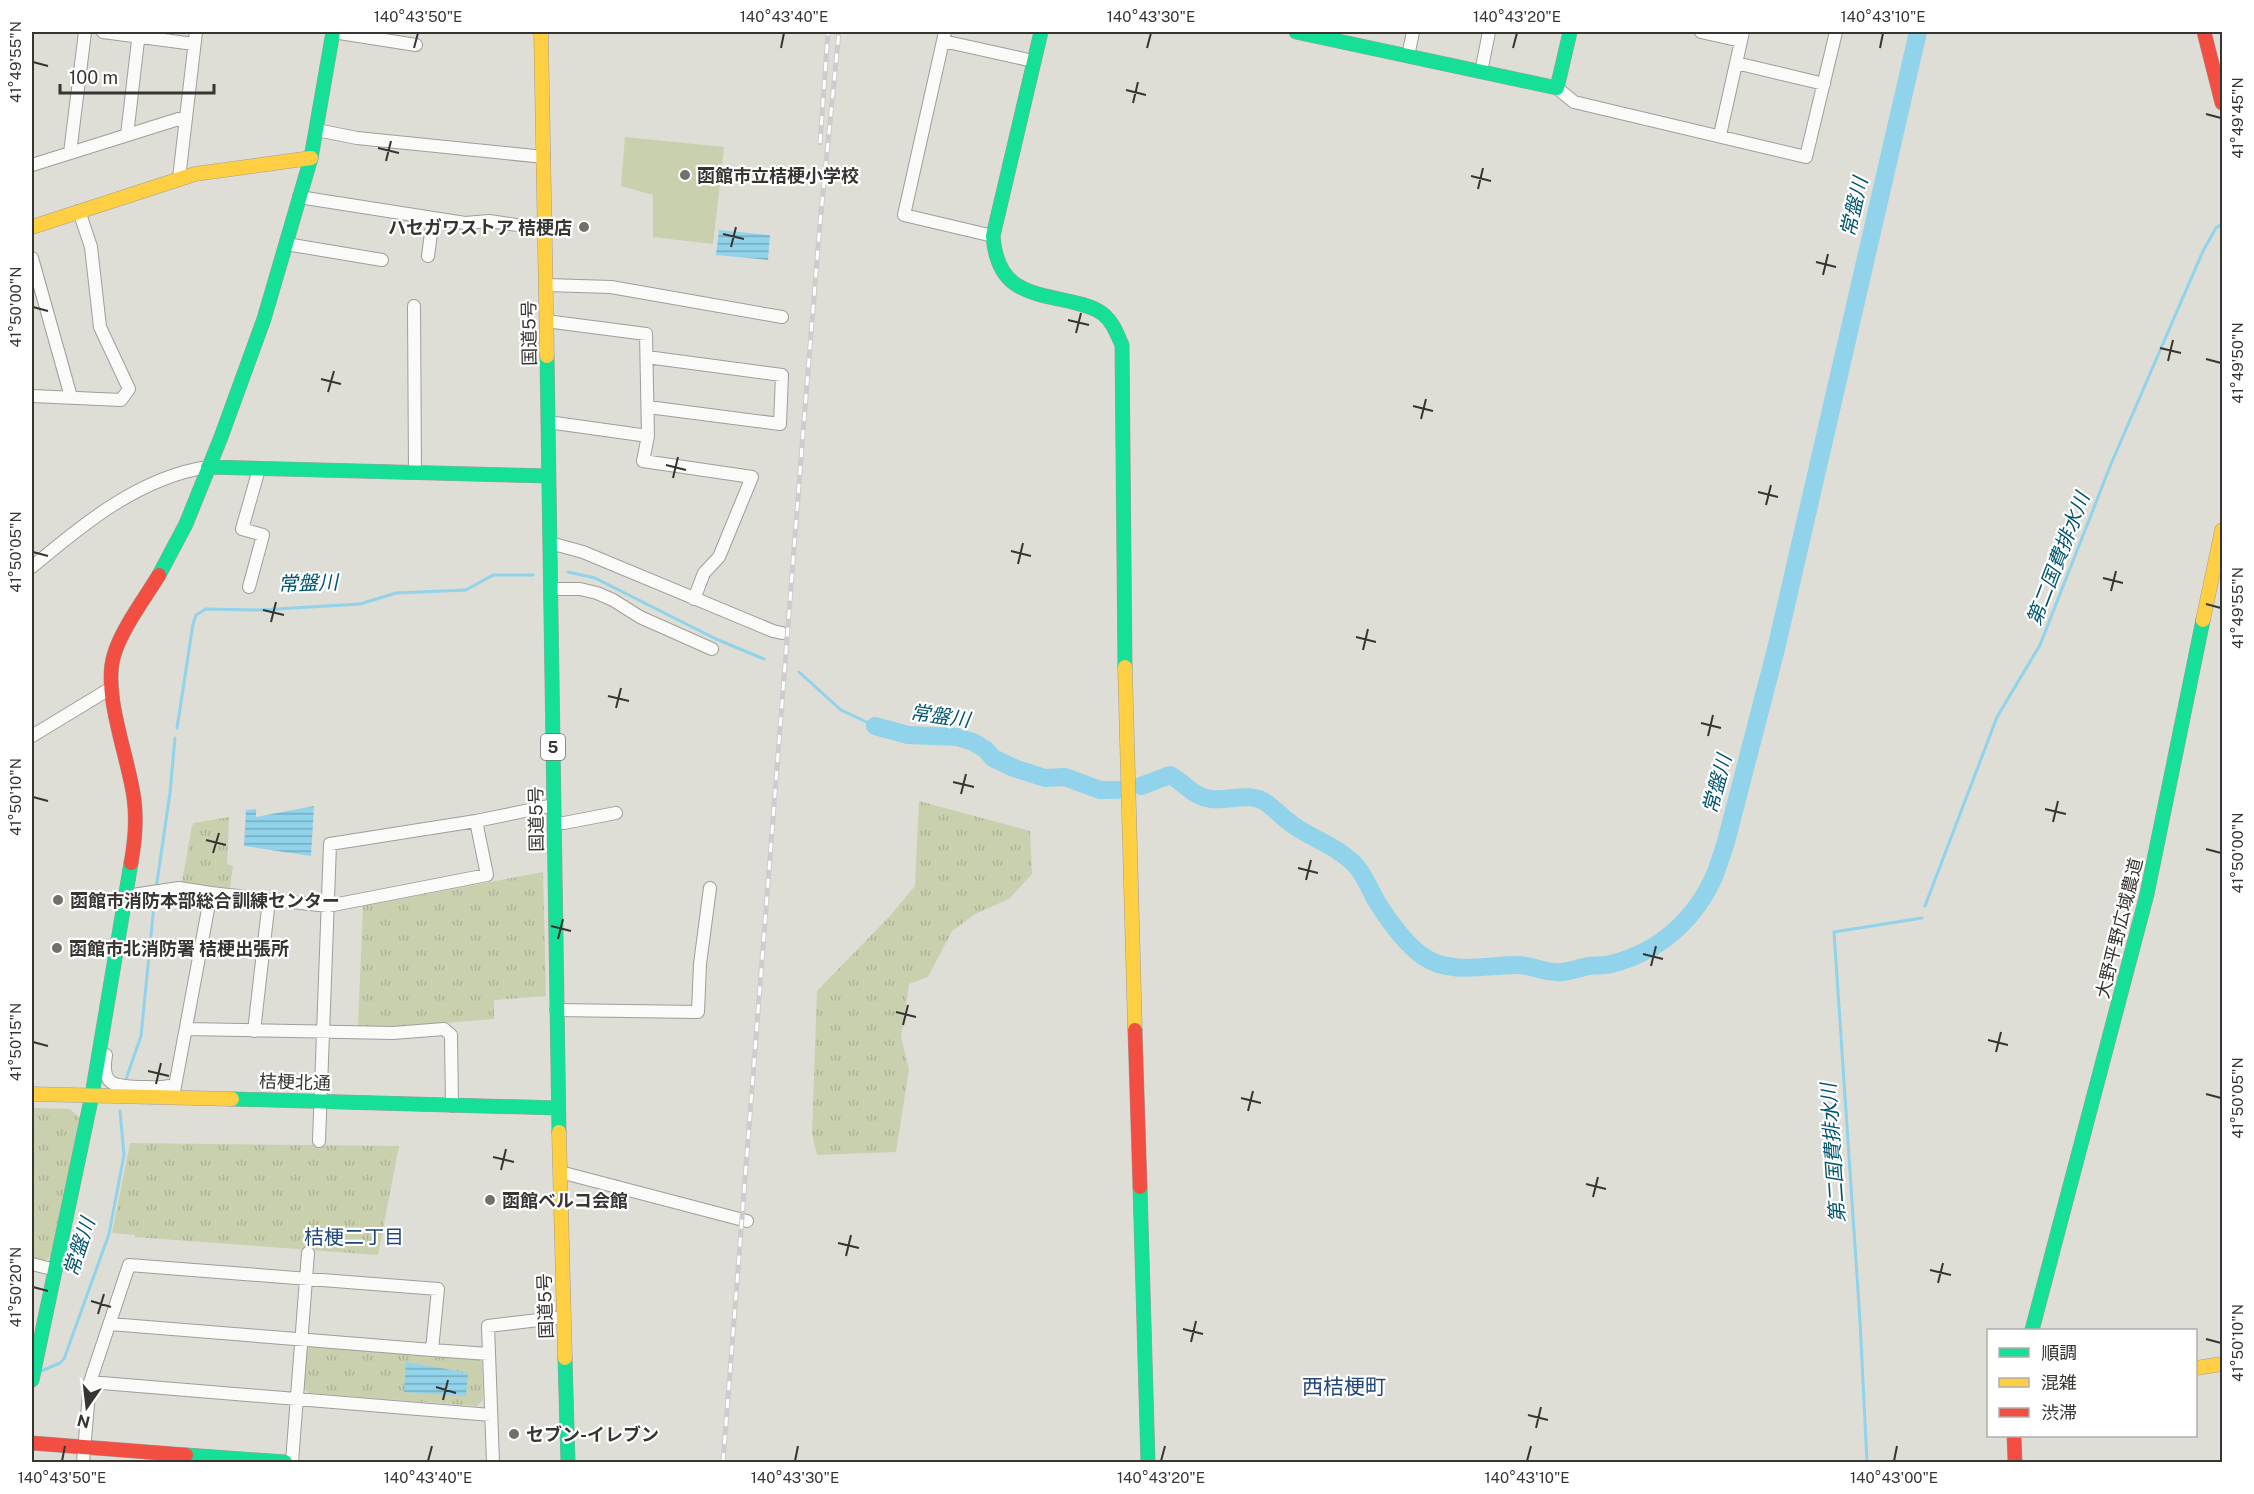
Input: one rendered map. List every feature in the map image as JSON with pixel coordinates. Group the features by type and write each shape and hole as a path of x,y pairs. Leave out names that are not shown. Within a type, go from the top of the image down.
{"main road":[{"path":"33,1371 92,1095 129,896 136,822 134,798 111,688 111,669 120,641 186,524 264,319 311,158 333,32"},
{"name":"国道5号","path":"541,32 556,1010 568,1462"},
{"path":"1041,32 993,236 993,253 1000,269 1012,284 1031,292 1082,304 1101,312 1112,323 1122,345 1126,735 1148,1462"},
{"path":"1296,32 1321,34 1408,56 1557,88 1570,32"},
{"path":"2204,32 2223,103"},
{"path":"32,227 195,174 311,158"},
{"path":"208,467 549,476"},
{"name":"大野平野広域農道","path":"2032,1329 2147,894 2223,530"},
{"name":"桔梗北通","path":"32,1094 92,1095 170,1091 320,1101 558,1108"},
{"path":"2197,1368 2223,1364"},
{"path":"2014,1437 2015,1462"},
{"path":"32,1443 285,1462"}],"street":[{"path":"70,153 85,32"},
{"path":"103,32 195,38 179,178"},
{"path":"333,32 416,45"},
{"path":"1408,56 1413,32"},
{"path":"1481,72 1489,32"},
{"path":"1701,32 1742,36 1720,135"},
{"path":"1557,88 1574,102 1806,157 1836,32"},
{"path":"127,135 139,34"},
{"path":"993,236 904,215 944,36 1033,61"},
{"path":"1736,63 1824,84"},
{"path":"32,165 185,117"},
{"path":"317,130 357,138 544,158"},
{"path":"299,197 465,223 489,222 545,229"},
{"path":"32,396 121,399 129,389 100,327 91,247 79,211"},
{"path":"428,256 433,218"},
{"path":"286,244 382,260"},
{"path":"32,258 71,397"},
{"path":"546,285 611,287 782,316"},
{"path":"414,306 415,473"},
{"path":"546,321 646,334 648,436 643,461 752,477 719,558 704,573 694,599"},
{"path":"647,357 782,375 780,424 648,407"},
{"path":"548,422 648,436"},
{"path":"32,567 124,497 188,470 208,467"},
{"path":"249,587 263,535 242,529 259,469"},
{"path":"550,543 583,552 782,633"},
{"path":"551,589 580,589 597,593 640,617 712,649"},
{"path":"32,736 111,688"},
{"path":"319,1141 330,844 476,821 554,805"},
{"path":"554,823 564,824 616,813"},
{"path":"211,893 186,1029 170,1091 116,1086 108,1080 104,1073 129,896 179,888 328,906 487,875 476,821"},
{"path":"556,1010 698,1012 700,964 710,888"},
{"path":"254,1030 269,900"},
{"path":"186,1029 323,1033 393,1033 444,1029 451,1035 452,1106"},
{"path":"560,1172 747,1221"},
{"path":"291,1462 308,1253"},
{"path":"32,1264 56,1270"},
{"path":"83,1462 90,1382 129,1265 438,1289 432,1350"},
{"path":"493,1462 488,1326 564,1317"},
{"path":"110,1324 489,1354"},
{"path":"90,1382 491,1415"}],"green space":[{"path":"625,137 724,147 713,244 653,237 653,195 621,186"},
{"path":"919,801 1030,831 1032,874 1009,899 975,914 952,931 928,977 909,984 901,1037 909,1069 896,1152 817,1155 812,1134 817,991 889,917 915,886"},
{"path":"229,817 227,864 233,866 230,888 182,882 194,823"},
{"path":"543,872 546,996 494,1000 494,1019 393,1027 358,1026 363,906"},
{"path":"32,1108 70,1109 81,1119 51,1256 43,1262 32,1259"},
{"path":"130,1143 399,1146 378,1255 135,1237 135,1235 112,1233"},
{"path":"311,1346 477,1358 482,1362 483,1400 477,1406 309,1393 302,1387 305,1351"}],"water":[{"path":"719,230 770,235 768,260 716,255"},
{"path":"314,806 311,856 244,846 246,810 256,809 256,817"},
{"path":"406,1362 468,1373 466,1396 404,1392"}],"waterway":[{"name":"常盤川","path":"1141,786 1170,775 1194,793 1205,798 1253,798 1265,802 1293,825 1350,860 1360,871 1377,902 1404,939 1424,957 1446,966 1469,968 1517,965 1550,972 1565,972 1588,966 1608,965 1629,958 1661,942 1675,931 1708,889 1726,842 1776,649 1918,32"},
{"name":"第二国費排水川","path":"1925,906 1997,717 2040,645 2111,464 2203,251 2216,228 2222,224"},
{"name":"常盤川","path":"568,572 595,578 716,639 764,659"},
{"name":"常盤川","path":"177,728 193,624 196,615 206,609 260,610 360,604 396,593 466,590 493,575 533,575"},
{"name":"常盤川","path":"799,672 841,710 875,726"},
{"name":"常盤川","path":"875,726 908,735 957,737 973,742 985,749 993,758 1014,768 1045,778 1065,777 1100,790 1118,790"},
{"name":"常盤川","path":"156,889 170,793 175,738"},
{"name":"常盤川","path":"125,1082 141,1036 155,895"},
{"name":"第二国費排水川","path":"1867,1462 1834,932 1922,918"},
{"name":"常盤川","path":"39,1372 64,1359 109,1234 124,1155 120,1111"}],"railway":[{"path":"820,143 828,32"},
{"path":"723,1462 820,223 839,32"}],"traffic: fast":[{"path":"159,575 186,524 264,319 311,158 333,32"},
{"path":"1041,32 993,236 1000,266 1007,277 1026,290 1082,304 1099,311 1112,324 1122,345 1125,667"},
{"path":"1296,32 1557,88 1570,32"},
{"path":"547,356 559,1132"},
{"path":"208,467 549,476"},
{"path":"2032,1329 2147,894 2203,620"},
{"path":"32,1380 92,1095 131,863"},
{"path":"232,1099 558,1108"},
{"path":"1140,1187 1148,1462"},
{"path":"565,1358 568,1462"},
{"path":"186,1455 285,1462"}],"traffic: slow":[{"path":"541,32 547,356"},
{"path":"32,227 195,174 311,158"},
{"path":"2203,620 2222,530"},
{"path":"1125,667 1135,1030"},
{"path":"32,1094 232,1099"},
{"path":"559,1132 565,1358"},
{"path":"2197,1368 2222,1364"}],"traffic: jam":[{"path":"2204,32 2222,103"},
{"path":"131,863 134,847 135,807 114,707 111,671 117,645 159,575"},
{"path":"1135,1030 1140,1187"},
{"path":"2014,1437 2015,1462"},
{"path":"32,1443 186,1455"}],"place":[{"name":"函館市立桔梗小学校","path":"685,175"},
{"name":"ハセガワストア 桔梗店","path":"584,227"},
{"name":"函館市消防本部総合訓練センター","path":"58,900"},
{"name":"函館市北消防署 桔梗出張所","path":"57,948"},
{"name":"函館ベルコ会館","path":"490,1200"},
{"name":"セブン-イレブン","path":"514,1434"}],"district":[{"name":"桔梗二丁目","path":"354,1237"},
{"name":"西桔梗町","path":"1344,1386"}]}
